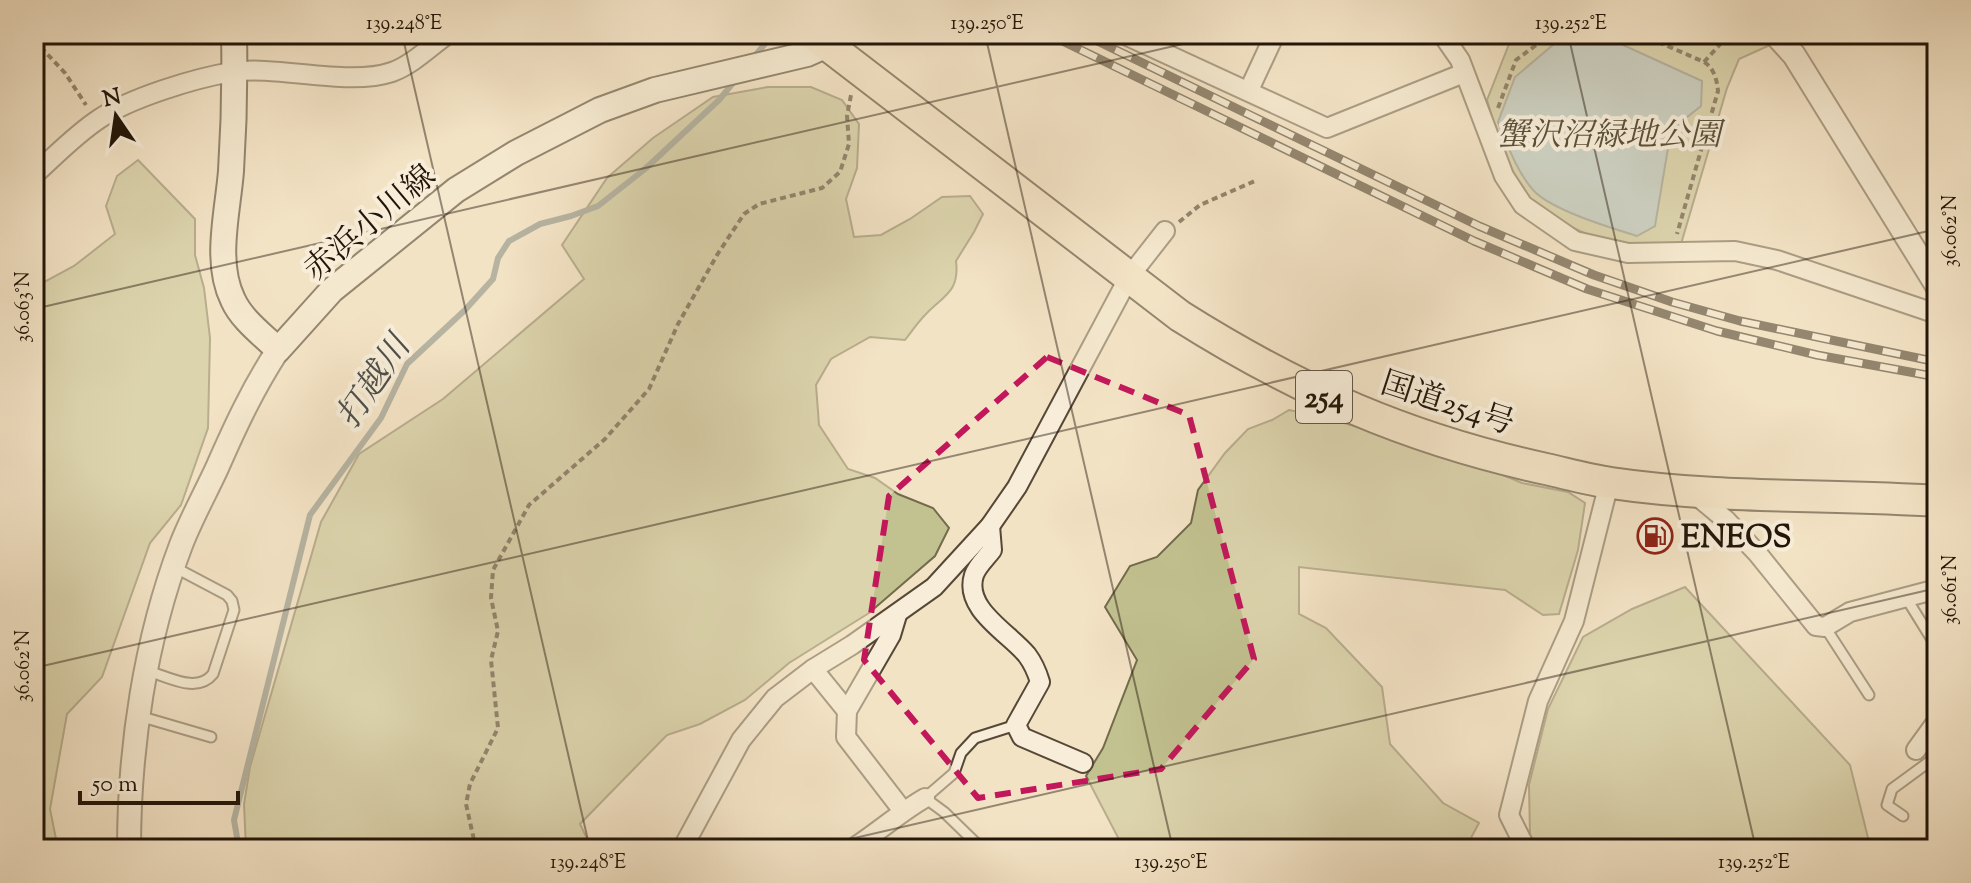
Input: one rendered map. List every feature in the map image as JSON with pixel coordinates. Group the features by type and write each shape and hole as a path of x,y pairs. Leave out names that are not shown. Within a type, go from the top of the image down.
{"highway":[{"name":"国道254号","path":"820,39 1180,316 1236,351 1319,395 1407,432 1502,459 1609,483 1691,491 1937,501"}],"main road":[{"path":"234,34 235,72 223,260 226,282 233,301 244,317 278,350"},
{"name":"赤浜小川線","path":"278,350 332,290 456,190 516,153 600,110 655,90 807,54 820,39"}],"street":[{"path":"34,175 96,121 135,102 195,81 235,72 368,76 393,72 448,34"},
{"path":"1122,34 1327,128 1464,73"},
{"path":"1249,90 1275,34"},
{"path":"1442,34 1460,60 1510,186 1523,205 1575,241 1628,253 1735,251 1777,260 1937,314"},
{"path":"1777,36 1794,55 1937,286"},
{"path":"682,849 741,740 775,698 934,587 990,526 1017,487 1129,277 1165,231"},
{"path":"129,849 139,716 155,629 181,545 253,388 278,350"},
{"path":"1526,849 1509,815 1538,701 1574,621 1609,483"},
{"path":"1691,491 1726,520 1758,554 1816,626 1825,627 1850,612 1937,589"},
{"path":"990,526 992,550 973,576 979,607 1026,654 1040,682 1016,725 1022,737 1083,763"},
{"path":"897,615 891,635 847,711 844,723 846,737 903,811"},
{"path":"813,669 847,711"},
{"path":"1916,750 1937,721"},
{"path":"852,849 925,798"}],"lane":[{"path":"148,671 197,685 206,682 213,674 234,610 227,595 174,567"},
{"path":"1905,596 1931,638"},
{"path":"1825,627 1869,695"},
{"path":"139,716 211,737"},
{"path":"982,849 925,798 954,773 961,753 975,738 1016,725"},
{"path":"1916,750 1937,753"},
{"path":"1903,816 1887,805 1892,789 1937,753"}],"path":[{"path":"1485,126 1496,114 1516,60 1551,34"},
{"path":"1640,34 1704,62 1717,79 1718,91 1678,223 1675,252"},
{"path":"1708,34 1725,39 1762,42 1777,36"},
{"path":"1704,62 1725,39"},
{"path":"34,40 65,73 96,121"},
{"path":"476,849 466,804 470,784 498,728 491,660 498,631 491,598 493,570 529,505 605,439 649,389 678,324 744,214 759,204 822,188 840,172 849,144 847,116 851,95 866,73"},
{"path":"1165,231 1200,205 1257,180"}],"highlighted area":[{"path":"1047,357 1189,415 1254,659 1161,769 978,798 864,660 889,496"}],"green space":[{"name":"蟹沢沼緑地公園","path":"1513,34 1743,34 1766,39 1770,45 1739,59 1727,88 1681,244 1623,244 1588,235 1555,219 1526,197 1501,149 1487,100"},
{"path":"768,87 811,87 842,100 859,124 857,168 846,199 854,237 881,235 942,197 970,196 983,214 956,261 953,287 905,340 870,337 831,359 816,385 819,425 848,469 875,478 898,494 933,508 949,528 935,556 869,613 789,663 745,700 700,724 667,735 580,824 592,849 246,849 244,804 250,767 321,522 359,454 443,399 584,279 562,245 607,178 653,138 713,97"},
{"path":"138,160 195,219 195,255 204,288 210,338 208,428 181,505 150,543 102,677 67,714 50,809 58,849 34,849 34,285 74,266 115,234 106,206 117,176"},
{"path":"1289,410 1450,453 1522,483 1568,492 1585,503 1578,550 1559,614 1543,615 1505,590 1299,567 1299,614 1326,628 1382,687 1390,744 1443,803 1479,823 1465,849 1124,849 1086,776 1103,748 1137,660 1105,607 1130,566 1157,557 1191,523 1198,490 1225,453 1248,429"},
{"path":"1685,587 1850,765 1869,842 1879,849 1540,849 1530,835 1529,785 1548,709 1583,637 1632,609"}],"water":[{"name":"蟹沢沼緑地公園","path":"1566,34 1599,34 1702,81 1701,106 1671,130 1655,226 1637,236 1582,218 1533,190 1513,158 1498,122 1515,77"}],"waterway":[{"name":"打越川","path":"754,57 773,34"},
{"name":"打越川","path":"239,849 234,820 310,515 381,418 407,364 493,279 498,258 509,241 540,224 598,206 645,169 719,100 737,78"}],"railway":[{"path":"1048,34 1474,241 1587,289 1717,331 1817,355 1937,377"},
{"path":"1083,34 1479,226 1594,275 1740,321 1937,362"}],"place":[{"name":"ENEOS","path":"1655,536"}]}
